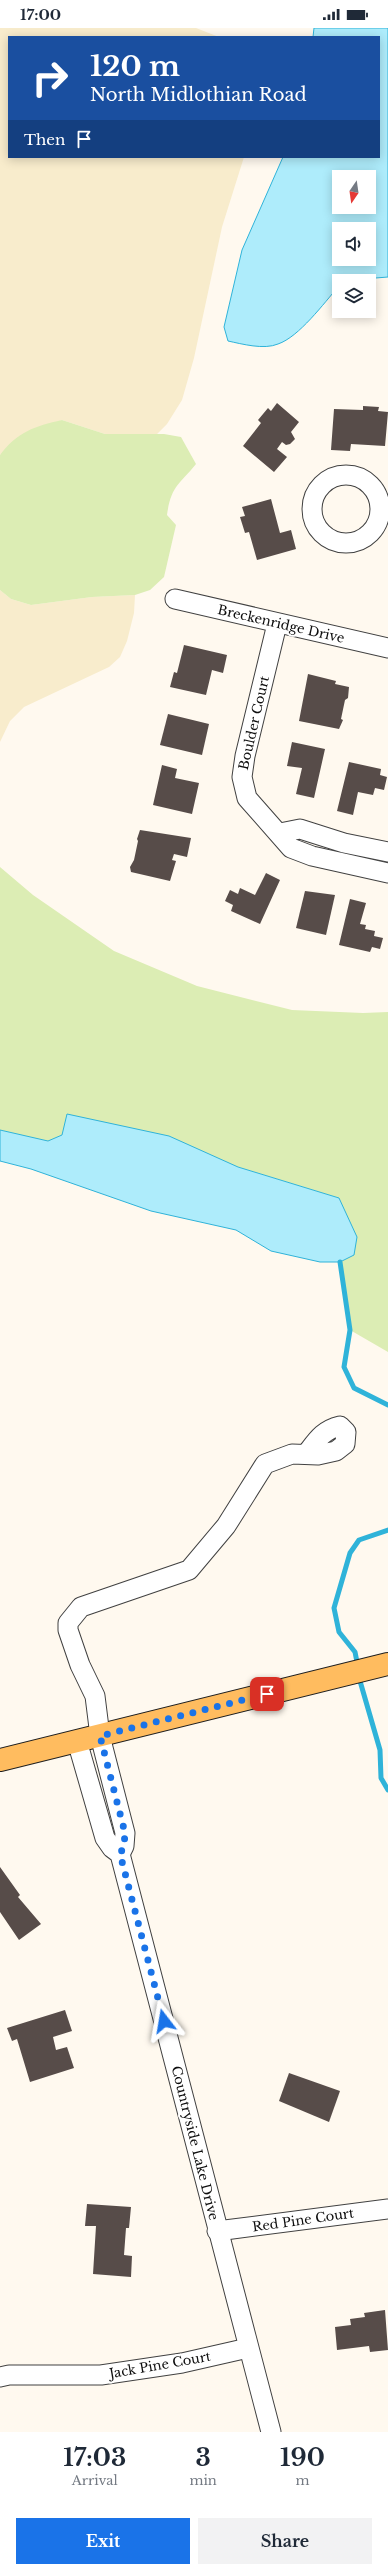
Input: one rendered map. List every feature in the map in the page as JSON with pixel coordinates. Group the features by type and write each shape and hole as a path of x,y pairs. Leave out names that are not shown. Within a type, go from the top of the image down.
{"main road":[{"path":"0,1760 388,1664"}],"street":[{"name":"Breckenridge Drive","path":"175,599 277,624 388,648"},
{"name":"Boulder Court","path":"277,624 242,777 247,798 292,848 302,852 388,873"},
{"path":"280,833 300,829 351,845 388,852"},
{"name":"Countryside Lake Drive","path":"120,1854 124,1846 125,1833 100,1736 95,1696 80,1665 68,1630 68,1623 81,1607 189,1570 226,1526 265,1464 292,1454 307,1453"},
{"name":"Countryside Lake Drive","path":"77,1741 105,1838 112,1848 120,1854 217,2231 271,2432"},
{"name":"Red Pine Court","path":"217,2231 388,2209"},
{"name":"Jack Pine Court","path":"0,2377 9,2375 101,2375 144,2370 248,2348"}],"shaded area":[{"path":"0,28 196,28 216,36 8,36 8,158 244,158 222,227 194,358 182,400 167,424 157,434 105,434 62,420 0,455"},
{"path":"0,590 11,599 31,605 92,597 135,595 134,613 127,641 120,657 109,667 24,707 10,721 0,742"}],"green space":[{"path":"62,420 105,434 164,434 181,437 196,464 173,492 167,515 176,525 164,577 150,590 135,595 92,597 31,605 11,599 0,590 0,455 6,447 27,431"},
{"path":"0,867 33,895 114,951 197,986 292,1010 363,1013 388,1012 388,1352 350,1330 340,1262 354,1254 339,1198 238,1167 62,1135 48,1142 0,1130"}],"water":[{"path":"314,28 388,28 388,277 376,278 376,274 332,274 332,294 303,327 286,340 272,346 246,345 228,341 224,327 242,250 283,158 380,158 380,36 313,36"},
{"path":"67,1114 169,1136 238,1167 339,1198 357,1237 354,1255 340,1262 320,1262 271,1251 236,1230 151,1211 31,1169 0,1161 0,1130 48,1141 62,1135"}],"building":[{"path":"277,403 299,422 291,432 295,439 290,444 286,445 282,442 277,449 287,457 274,472 243,446 261,423 258,420 268,408 271,411"},
{"path":"363,406 379,407 378,411 388,412 385,446 351,444 350,451 331,450 334,409 363,410"},
{"path":"271,499 280,533 291,530 296,549 257,560 249,532 245,533 240,517 245,516 242,507"},
{"path":"184,645 227,655 223,673 212,670 206,695 170,687 174,672 177,673"},
{"path":"308,674 336,681 335,684 349,687 348,698 345,700 341,719 343,720 339,729 299,721"},
{"path":"168,714 209,724 202,755 160,745"},
{"path":"292,742 325,749 314,798 296,794 302,768 287,766"},
{"path":"349,762 381,769 380,775 387,777 384,790 375,788 373,795 358,792 353,815 337,811"},
{"path":"162,765 177,769 175,778 199,783 192,814 153,805"},
{"path":"140,830 191,838 187,857 174,854 172,860 176,861 170,881 131,872 130,867 134,860"},
{"path":"266,873 280,880 260,924 231,911 233,905 225,901 230,890 238,894 240,888 255,895"},
{"path":"305,891 335,895 326,935 296,928"},
{"path":"350,899 366,903 360,924 366,925 365,929 375,931 374,936 383,938 380,949 372,947 370,952 339,945"},
{"path":"0,1867 20,1895 18,1897 41,1924 19,1940 0,1912"},
{"path":"65,2010 72,2031 53,2037 56,2050 67,2047 74,2068 30,2082 17,2039 12,2041 7,2028"},
{"path":"289,2073 340,2091 329,2122 279,2101"},
{"path":"87,2204 131,2207 129,2228 126,2228 124,2255 132,2256 131,2277 93,2274 96,2226 85,2226"},
{"path":"385,2310 388,2350 370,2352 369,2346 337,2350 335,2327 351,2325 350,2319 365,2317 364,2313"}],"waterway":[{"path":"340,1262 350,1330 344,1367 354,1388 388,1405"},
{"path":"357,1662 355,1652 339,1632 334,1608 350,1553 359,1540 388,1530"},
{"path":"360,1681 380,1750 381,1778 388,1790"}],"route":[{"path":"164,2021 120,1854 124,1846 125,1833 100,1736 267,1694"}]}
